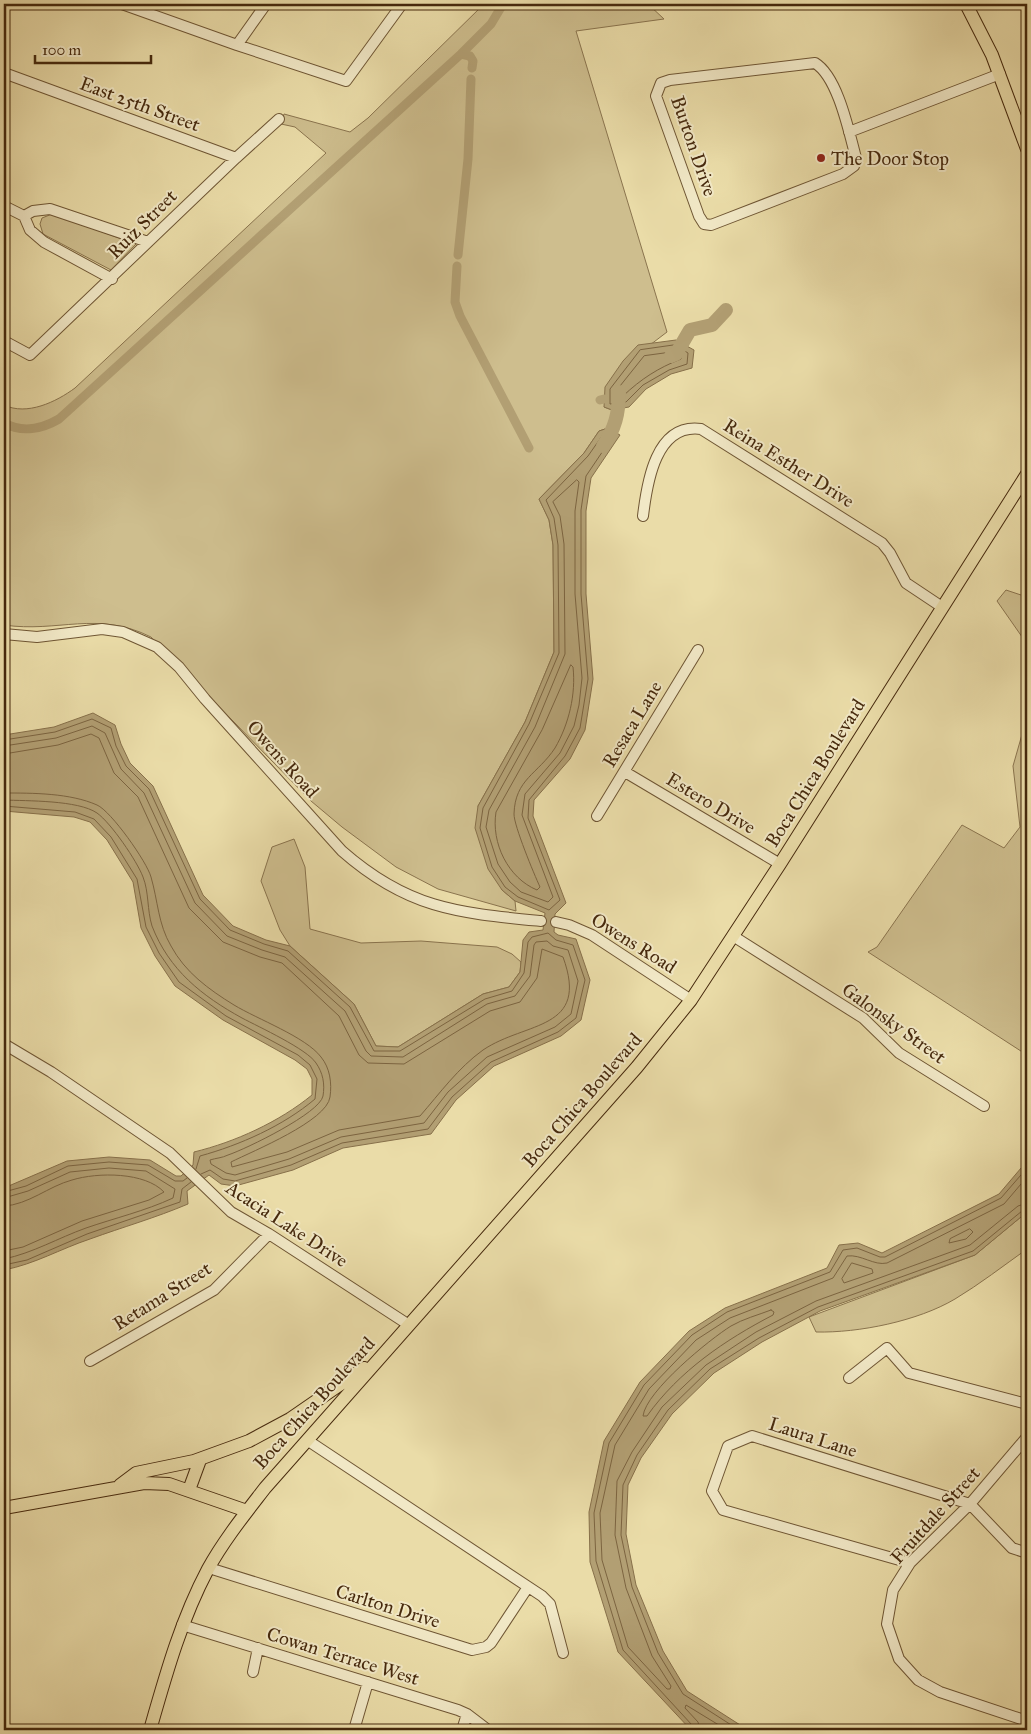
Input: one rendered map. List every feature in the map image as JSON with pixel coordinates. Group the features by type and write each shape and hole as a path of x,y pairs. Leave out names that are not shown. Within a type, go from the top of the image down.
{"main road":[{"path":"966,4 980,28 1000,74 1027,149"},
{"name":"Boca Chica Boulevard","path":"150,1730 172,1651 182,1625 209,1568 248,1511 265,1488 307,1440 637,1067 691,1000 780,864 1027,474"},
{"path":"120,1485 136,1472 200,1460 249,1441 290,1419 380,1357"},
{"path":"189,1490 200,1460"},
{"path":"4,1508 144,1482 169,1484 248,1511"}],"street":[{"path":"122,4 136,6 237,45 346,80 402,4"},
{"path":"237,45 266,4"},
{"name":"Burton Drive","path":"815,63 828,75 848,132 856,158 854,166 849,171 712,225 704,224 699,216 656,96 661,83 670,80 815,63"},
{"name":"East 25th Street","path":"4,73 236,158"},
{"path":"848,132 1000,74"},
{"name":"Ruiz Street","path":"4,342 30,355 279,119"},
{"path":"4,206 24,216 30,230 44,242 112,279"},
{"path":"24,216 33,211 50,208 148,242"},
{"name":"Reina Esther Drive","path":"643,516 651,472 669,438 678,431 690,428 701,429 882,543 890,553 906,583 942,607"},
{"name":"Owens Road","path":"4,634 37,637 102,629 123,632 157,647 179,668 342,851 366,872 412,898 447,908 541,921"},
{"name":"Resaca Lane","path":"596,816 625,772 698,650"},
{"name":"Estero Drive","path":"625,772 780,864"},
{"name":"Owens Road","path":"556,922 569,925 592,935 691,1000"},
{"name":"Galonsky Street","path":"733,936 863,1018 899,1053 984,1106"},
{"name":"Acacia Lake Drive","path":"4,1044 51,1072 175,1157 212,1196 231,1212 269,1234 409,1325"},
{"name":"Retama Street","path":"90,1361 214,1290 269,1234"},
{"path":"849,1378 888,1348 909,1373 1027,1404"},
{"name":"Laura Lane","path":"910,1563 723,1510 712,1491 728,1446 752,1436 970,1504"},
{"name":"Fruitdale Street","path":"1027,1436 970,1504 910,1563 893,1590 887,1624 899,1659 918,1680 940,1692 1027,1721"},
{"path":"307,1440 528,1586 550,1604 563,1653"},
{"path":"970,1504 1012,1548 1027,1554"},
{"name":"Carlton Drive","path":"209,1568 472,1650 486,1648 491,1643 528,1586"},
{"name":"Cowan Terrace West","path":"182,1625 467,1714 488,1730"},
{"path":"253,1672 258,1648"},
{"path":"354,1730 368,1682"},
{"path":"462,1730 467,1714"}],"shaded area":[{"path":"484,4 648,4 664,19 576,31 667,332 646,348 604,407 612,410 608,428 599,431 584,453 539,499 549,520 553,545 554,652 525,722 478,806 502,890 515,901 516,911 438,889 396,867 342,827 311,801 151,637 131,629 95,623 24,627 4,625 4,405 22,409 41,406 75,388 326,153 295,127 281,124 284,114 350,132 368,118"},
{"path":"52,214 136,244 111,270 43,234 40,224 42,218"},
{"path":"1006,590 1027,597 1027,644 997,601"},
{"path":"1027,717 1027,1055 868,952 877,947 962,825 1004,848 1020,827 1013,766"},
{"path":"294,839 305,867 310,929 361,943 421,941 497,947 512,954 521,962 520,972 509,987 483,994 398,1047 376,1046 354,1004 290,946 280,930 261,881 272,847"},
{"path":"1027,1212 1027,1249 955,1299 924,1314 888,1324 833,1332 816,1332 809,1317 975,1255"}],"water":[{"path":"676,340 694,350 692,368 671,374 646,389 629,407 612,410 604,407 605,387 623,361 638,345"},
{"path":"608,428 620,435 591,478 586,511 586,594 593,679 585,730 570,759 534,800 533,816 566,903 555,914 554,932 558,935 576,939 590,980 581,1020 561,1036 494,1066 456,1100 431,1134 343,1148 293,1170 235,1186 221,1184 209,1175 187,1191 188,1204 26,1264 4,1270 4,1188 67,1161 109,1157 150,1160 176,1176 181,1176 193,1165 194,1152 241,1137 299,1105 312,1095 312,1079 307,1069 295,1060 223,1020 175,986 155,956 141,928 133,882 107,840 90,822 74,817 4,811 4,735 54,727 93,713 115,725 130,763 153,786 203,895 233,926 266,940 290,946 354,1004 376,1046 398,1047 483,994 509,987 520,972 523,940 529,932 543,930 545,913 515,901 502,890 488,869 475,828 478,806 525,722 554,652 553,545 549,520 539,499 584,453 599,431"},
{"path":"1027,1161 1027,1212 975,1255 820,1311 762,1342 714,1373 672,1414 641,1458 628,1485 626,1534 636,1585 663,1651 687,1691 748,1730 691,1730 618,1652 590,1562 589,1512 604,1441 640,1382 689,1331 725,1308 827,1268 839,1245 858,1243 882,1253 999,1194"}],"waterway":[{"path":"4,423 25,429 46,425 59,419 461,54 491,24 503,4"},
{"path":"461,54 470,56 473,61 472,68"},
{"path":"458,255 468,159 471,79"},
{"path":"457,266 455,302 460,316 529,448"},
{"path":"671,356 676,354 690,330 712,325 726,310"},
{"path":"603,446 616,420 619,392"},
{"path":"600,400 604,399"}],"place":[{"name":"The Door Stop","path":"821,158"}]}
